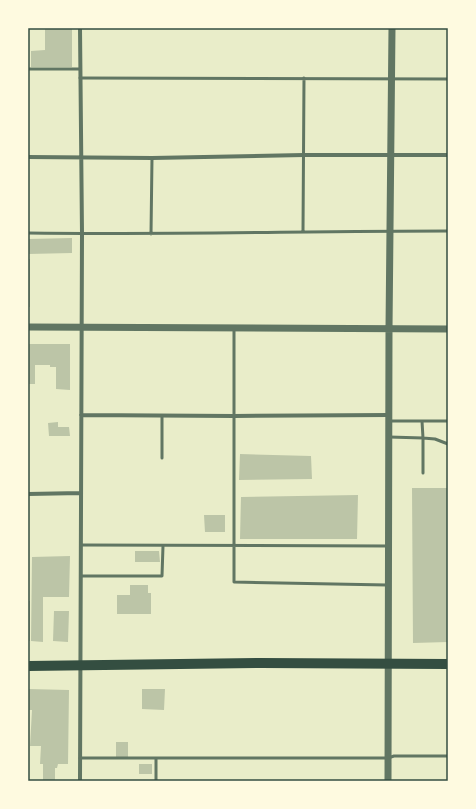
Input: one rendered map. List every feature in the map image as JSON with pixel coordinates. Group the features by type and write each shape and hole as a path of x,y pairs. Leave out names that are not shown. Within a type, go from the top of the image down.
{"main road":[{"path":"28,666 261,663 448,664"}],"street":[{"path":"80,28 82,234 80,327 80,781"},
{"path":"388,781 389,329 392,28"},
{"path":"28,157 152,158 391,154 448,155"},
{"path":"28,327 448,329"},
{"path":"81,415 390,418"},
{"path":"28,494 81,494"}],"lane":[{"path":"28,69 80,69"},
{"path":"80,78 448,79"},
{"path":"303,231 304,78"},
{"path":"151,234 152,158"},
{"path":"28,233 151,234 303,231 448,231"},
{"path":"234,328 234,582 389,585"},
{"path":"162,416 162,458"},
{"path":"390,418 422,421 448,421"},
{"path":"422,421 423,473"},
{"path":"389,437 435,438 448,444"},
{"path":"81,545 389,546"},
{"path":"81,576 162,576 163,546"},
{"path":"80,758 388,758 394,756 448,756"},
{"path":"156,758 156,781"}],"building":[{"path":"45,28 72,28 72,67 31,67 31,51 45,50"},
{"path":"72,238 72,253 28,254 28,239"},
{"path":"28,259 30,259 30,307 28,307"},
{"path":"28,344 70,344 70,390 56,389 56,367 50,367 50,365 35,365 35,384 28,384"},
{"path":"58,422 58,427 69,427 70,436 49,436 48,423"},
{"path":"240,454 311,456 312,479 239,480"},
{"path":"412,488 448,488 448,642 413,643"},
{"path":"358,495 357,539 240,539 241,497"},
{"path":"204,515 225,515 225,532 205,532"},
{"path":"135,551 159,551 160,562 135,562"},
{"path":"70,556 69,597 43,597 43,642 31,641 32,557"},
{"path":"130,585 148,585 148,593 151,593 151,614 117,614 117,595 130,595"},
{"path":"28,601 30,601 30,641 28,641"},
{"path":"54,611 69,611 68,642 53,641"},
{"path":"28,689 69,690 68,764 58,764 57,768 55,768 55,781 43,781 43,764 40,764 41,746 30,746 32,710 28,710"},
{"path":"142,689 165,689 164,710 142,709"},
{"path":"116,742 128,742 128,757 116,757"},
{"path":"139,764 152,764 152,774 139,774"}]}
